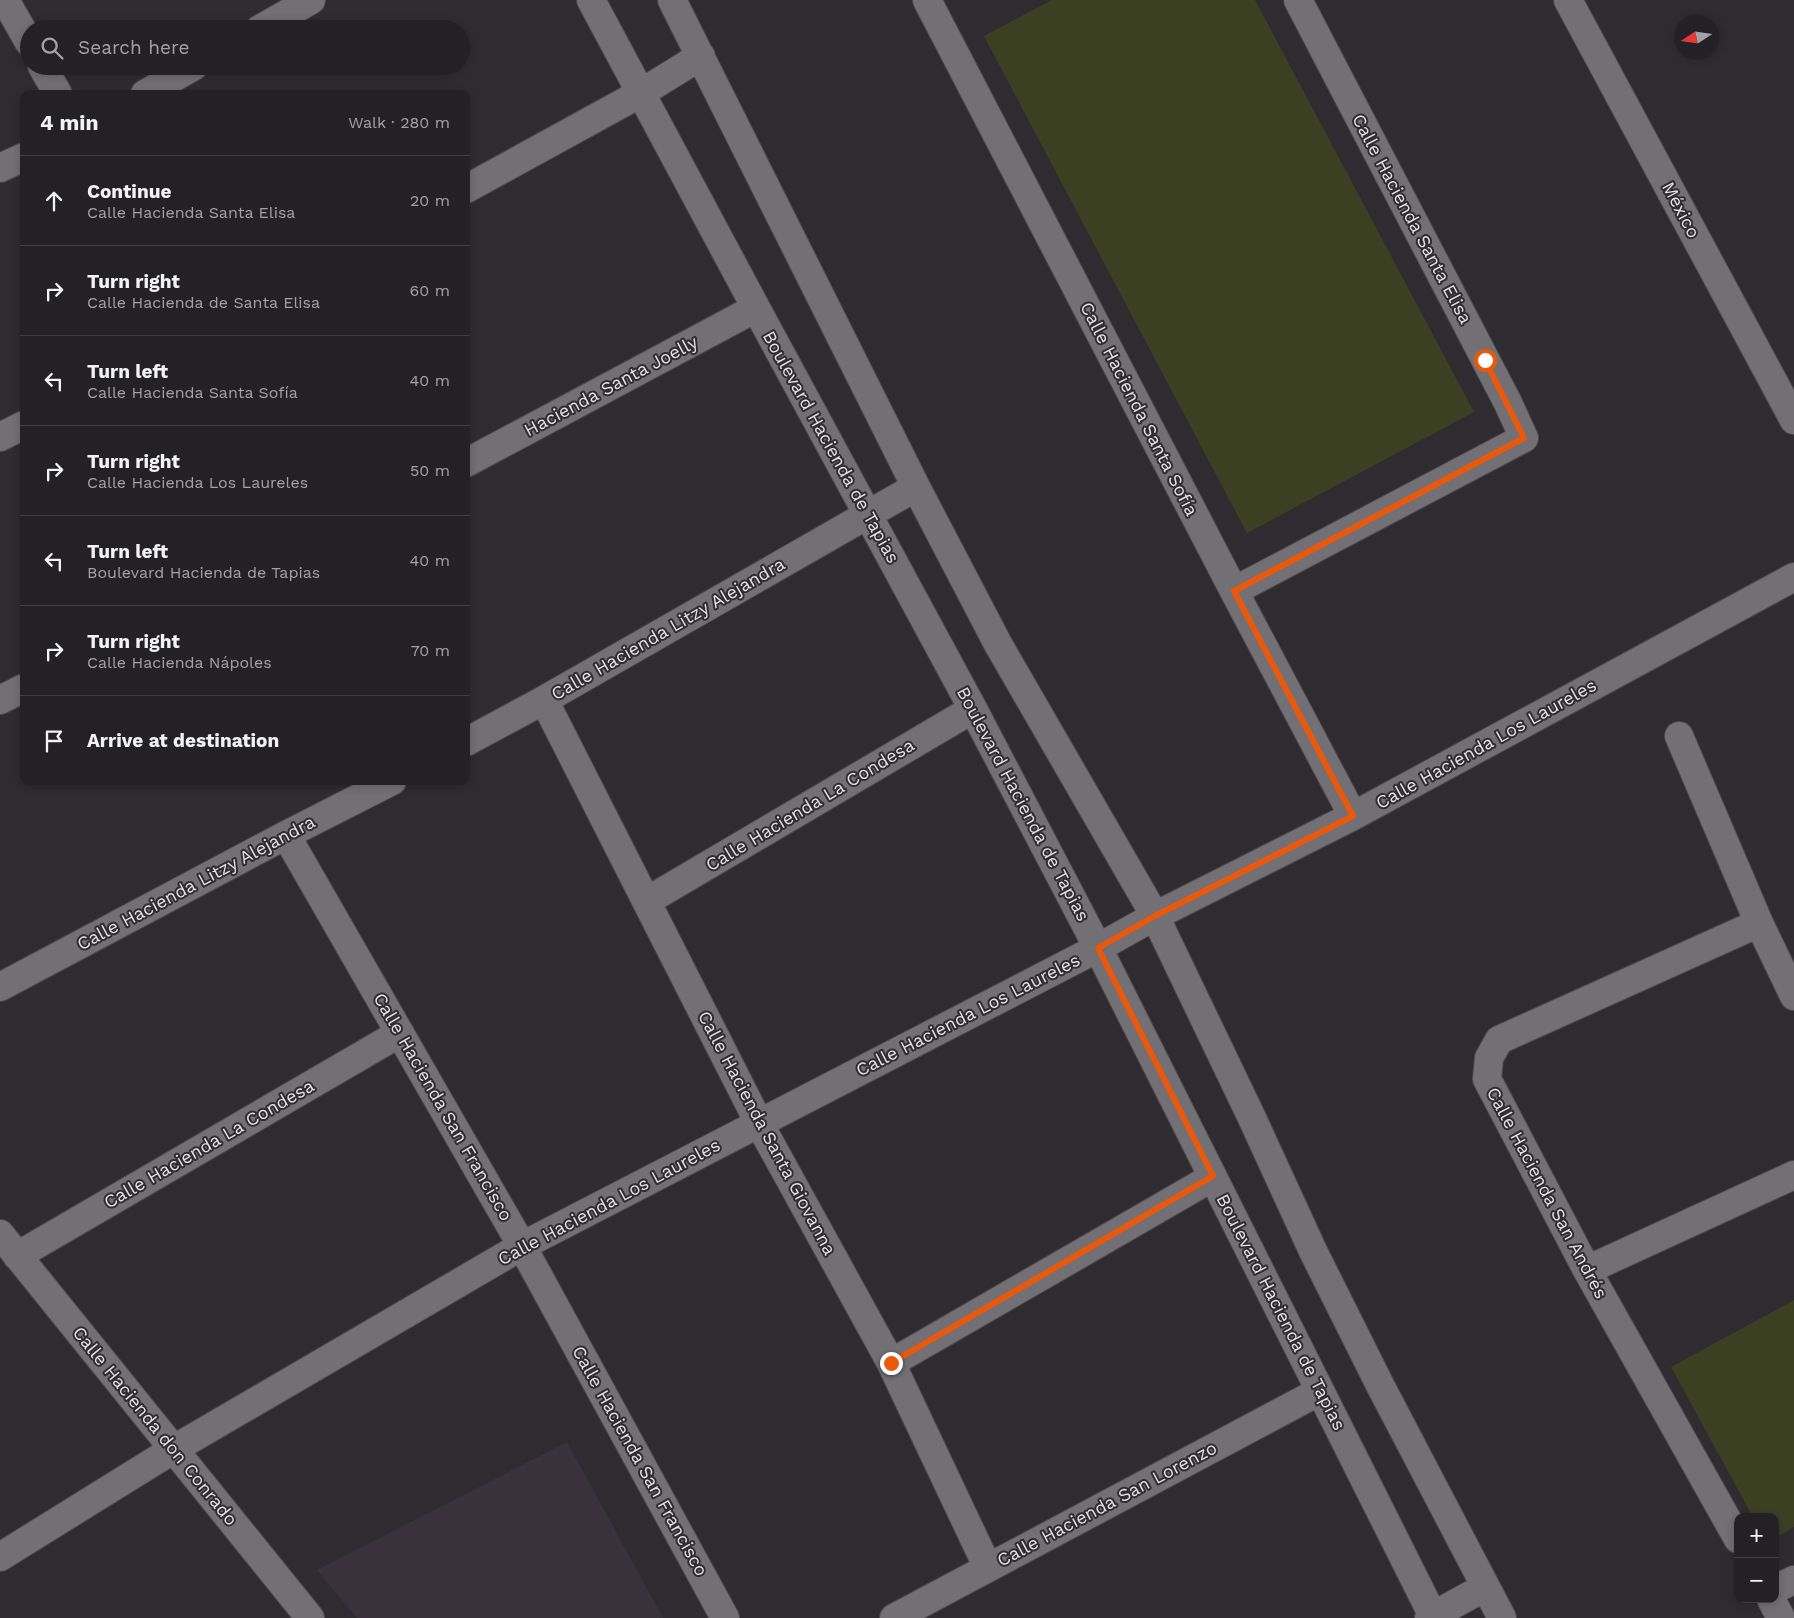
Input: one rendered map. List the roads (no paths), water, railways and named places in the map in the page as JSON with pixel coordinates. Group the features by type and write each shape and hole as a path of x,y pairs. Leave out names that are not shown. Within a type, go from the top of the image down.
{"street":[{"path":"5,0 20,26"},
{"path":"276,20 311,0"},
{"name":"Boulevard Hacienda de Tapias","path":"592,0 973,709 1098,948 1432,1617"},
{"path":"672,0 916,487 998,644 1155,916 1318,1260 1380,1385 1502,1618"},
{"name":"Calle Hacienda Santa Sofía","path":"926,0 1353,816"},
{"name":"Calle Hacienda Santa Elisa","path":"1234,591 1524,438 1508,402 1298,0"},
{"name":"México","path":"1568,0 1794,420"},
{"path":"470,187 641,93 701,56"},
{"path":"47,75 56,90"},
{"path":"152,90 178,75"},
{"path":"0,168 20,159"},
{"name":"Hacienda Santa Joelly","path":"470,460 756,308"},
{"path":"0,437 20,427"},
{"name":"Calle Hacienda Litzy Alejandra","path":"470,740 544,700 916,487"},
{"name":"Calle Hacienda Los Laureles","path":"0,1557 174,1449 522,1246 1098,948 1155,916 1353,816 1794,577"},
{"path":"0,700 20,690"},
{"name":"Calle Hacienda Santa Giovanna","path":"544,700 759,1123 891,1363 988,1568"},
{"name":"Calle Hacienda La Condesa","path":"647,901 973,709"},
{"path":"1680,736 1758,923 1794,996"},
{"name":"Calle Hacienda Litzy Alejandra","path":"0,987 384,785"},
{"name":"Calle Hacienda San Francisco","path":"286,835 522,1246 725,1618"},
{"name":"Calle Hacienda San Andrés","path":"1734,1532 1587,1270 1487,1079 1489,1058 1499,1040 1758,923"},
{"name":"Calle Hacienda La Condesa","path":"18,1256 400,1033"},
{"path":"1587,1270 1794,1175"},
{"path":"891,1363 1213,1176"},
{"name":"Calle Hacienda don Conrado","path":"0,1234 310,1618"},
{"name":"Calle Hacienda San Lorenzo","path":"894,1618 1320,1391"},
{"path":"1779,1587 1794,1580"},
{"path":"1432,1617 1485,1587"},
{"path":"1773,1603 1781,1618"}]}
